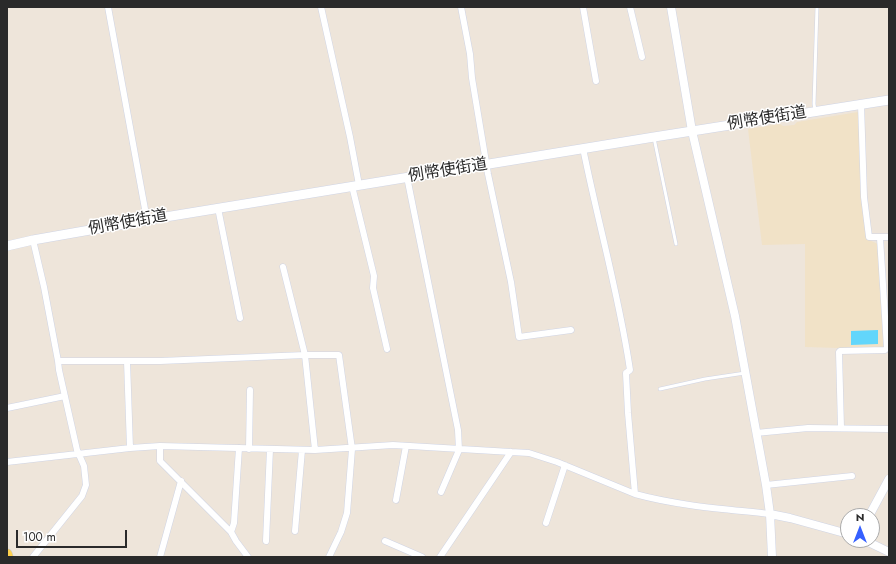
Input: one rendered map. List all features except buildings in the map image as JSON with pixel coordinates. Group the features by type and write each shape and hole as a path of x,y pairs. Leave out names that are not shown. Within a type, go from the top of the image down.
{"main road":[{"name":"例幣使街道","path":"7,246 33,240 218,208 583,148 889,100"}],"street":[{"path":"108,7 147,220"},
{"path":"321,7 350,137 356,186 374,276 373,288 387,349"},
{"path":"461,7 470,54 472,78 486,164 510,282 519,337 571,330"},
{"path":"583,7 596,81"},
{"path":"630,7 642,57"},
{"path":"671,7 692,131 735,316 766,484 770,514 772,557"},
{"path":"861,104 864,197 869,237 880,238 889,236"},
{"path":"583,148 626,344 630,370 626,373 635,494"},
{"path":"407,177 455,415 460,450 441,492"},
{"path":"218,208 240,318"},
{"path":"840,428 839,352 885,350 887,348 880,238"},
{"path":"33,240 44,287 59,370 77,450 84,466 86,484 82,496 33,557"},
{"path":"283,267 305,355 314,450"},
{"path":"58,361 160,361 305,355 339,356 352,449 348,514 329,557"},
{"path":"127,361 130,448"},
{"path":"249,449 250,390"},
{"path":"7,408 65,396"},
{"path":"756,433 808,428 889,429"},
{"path":"7,462 160,446 314,450 352,449 393,445 529,453 565,465 635,494 700,507 770,514 840,532"},
{"path":"160,446 160,461 231,532 248,557"},
{"path":"396,500 406,446"},
{"path":"231,532 234,523 239,448"},
{"path":"266,541 270,449"},
{"path":"295,531 302,450"},
{"path":"440,557 511,452"},
{"path":"546,523 565,465"},
{"path":"766,484 852,476"},
{"path":"873,508 889,479"},
{"path":"160,557 181,481"},
{"path":"385,541 422,557"}],"lane":[{"path":"816,112 814,104 817,7"},
{"path":"654,137 676,244"},
{"path":"660,390 705,378 745,373"}],"shaded area":[{"path":"858,112 867,239 880,245 886,346 883,348 805,347 805,244 762,245 748,129 780,124 783,126 794,125 797,122"}],"water":[{"path":"878,330 878,344 851,345 851,331"}]}
